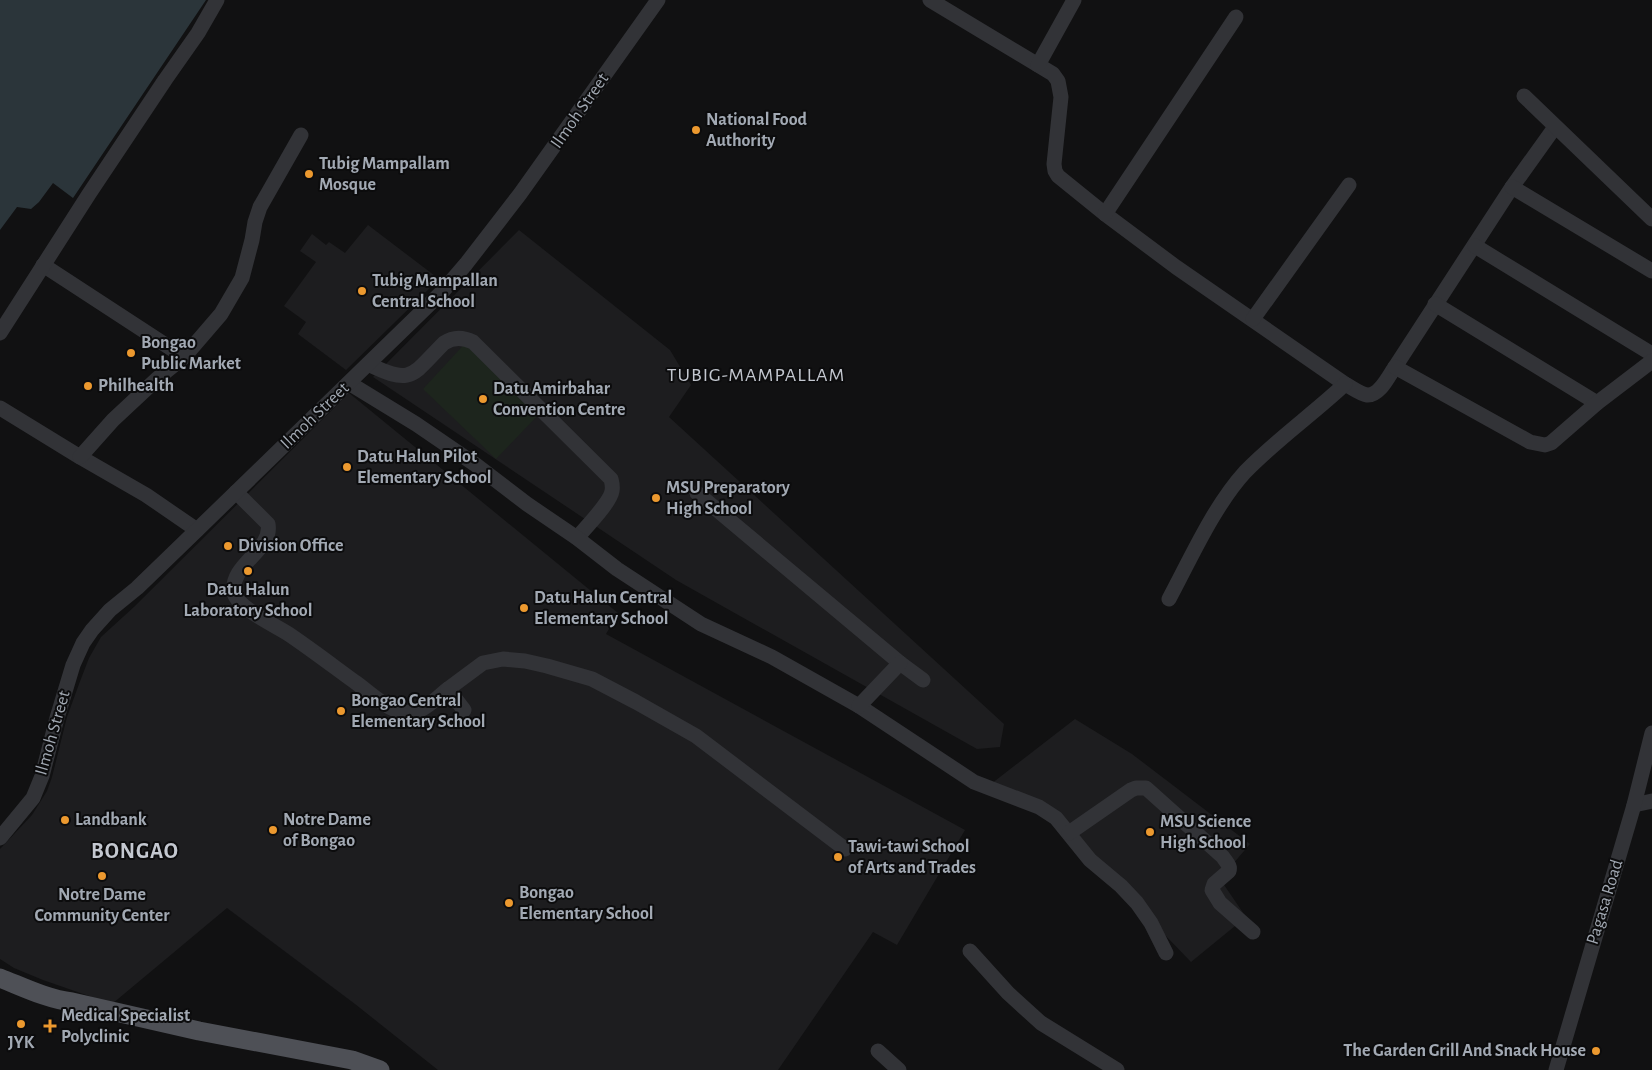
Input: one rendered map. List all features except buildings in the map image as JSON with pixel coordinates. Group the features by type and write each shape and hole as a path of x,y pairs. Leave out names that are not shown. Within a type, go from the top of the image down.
{"main road":[{"path":"0,967 55,992 72,1002"},
{"path":"0,978 61,1001 199,1031 352,1060 380,1070"}],"street":[{"path":"0,333 154,95 198,33 218,0"},
{"name":"Ilmoh Street","path":"0,838 33,798 42,776 56,718 73,665 83,643 110,610 137,588 442,292 520,194 658,0"},
{"path":"930,0 1053,74 1058,81 1061,97 1054,151 1055,171 1067,184 1176,267 1345,384 1366,395 1378,390 1395,367 1512,187 1556,127"},
{"path":"1038,65 1074,0"},
{"path":"1105,214 1236,17"},
{"path":"1524,96 1652,219"},
{"path":"80,457 113,420 152,383 184,357 212,326 242,278 260,207 301,134"},
{"path":"1253,319 1349,185"},
{"path":"1512,187 1652,271"},
{"path":"1475,246 1652,354"},
{"path":"43,265 184,357"},
{"path":"1435,304 1597,403"},
{"path":"368,364 388,374 399,377 410,376 449,340 467,339 473,342 611,479 612,492 607,502 577,538"},
{"path":"1395,367 1530,442 1545,445 1550,443 1597,403 1652,361"},
{"path":"348,383 416,424 476,465 617,569 701,624 772,658 859,706 974,782 1039,807 1056,818 1090,860 1121,886 1137,903 1151,923 1166,953"},
{"path":"1169,599 1227,496 1244,474 1266,452 1345,384"},
{"path":"0,408 146,495 197,530"},
{"path":"236,492 268,524 269,528 265,540 242,568 235,581 234,593 238,601 250,611 280,628 312,650 384,703 400,712 418,712 483,663 503,659 525,661 592,679 696,736 845,849"},
{"path":"697,493 900,663 923,680"},
{"path":"859,706 900,663"},
{"path":"448,689 464,710"},
{"name":"Pagasa Road","path":"1556,1070 1634,805 1652,732"},
{"path":"1069,833 1131,790 1146,788 1230,866 1230,871 1214,884 1212,890 1220,904 1253,932"},
{"path":"1634,805 1652,801"},
{"path":"970,951 1023,1008 1041,1023 1116,1070"},
{"path":"878,1051 899,1070"}],"shaded area":[{"path":"0,0 206,0 73,198 53,183 39,202 31,209 17,207 0,230"},
{"name":"Tubig Mampallan Central School","path":"368,225 439,279 346,370 298,334 306,322 284,306 316,262 300,251 312,234 326,245 329,242 345,253"},
{"name":"MSU Preparatory High School","path":"519,230 670,350 691,385 669,417 1004,724 1000,747 977,749 676,580 373,377"},
{"name":"Datu Amirbahar Convention Centre","path":"470,338 544,409 496,459 423,389"},
{"path":"349,393 618,613 606,634 965,830 897,945 873,932 778,1070 438,1070 355,1004 227,908 112,1004 43,980 14,968 0,959 0,849 32,815 47,791 67,717 89,658 101,637 135,606"},
{"name":"MSU Science High School","path":"1075,719 1132,754 1250,844 1220,879 1246,917 1191,962 1055,821 991,784"}],"place":[{"name":"National Food Authority","path":"696,130"},
{"name":"Tubig Mampallam Mosque","path":"309,174"},
{"name":"Tubig Mampallan Central School","path":"362,291"},
{"name":"Bongao Public Market","path":"131,353"},
{"name":"Philhealth","path":"88,386"},
{"name":"Datu Amirbahar Convention Centre","path":"483,399"},
{"name":"Datu Halun Pilot Elementary School","path":"347,467"},
{"name":"MSU Preparatory High School","path":"656,498"},
{"name":"Division Office","path":"228,546"},
{"name":"Datu Halun Laboratory School","path":"248,571"},
{"name":"Datu Halun Central Elementary School","path":"524,608"},
{"name":"Bongao Central Elementary School","path":"341,711"},
{"name":"Landbank","path":"65,820"},
{"name":"Notre Dame of Bongao","path":"273,830"},
{"name":"MSU Science High School","path":"1150,832"},
{"name":"Tawi-tawi School of Arts and Trades","path":"838,857"},
{"name":"Notre Dame Community Center","path":"102,876"},
{"name":"Bongao Elementary School","path":"509,903"},
{"name":"JYK","path":"21,1024"},
{"name":"Medical Specialist Polyclinic","path":"50,1026"},
{"name":"The Garden Grill And Snack House","path":"1596,1051"}],"district":[{"name":"TUBIG-MAMPALLAM","path":"756,375"},
{"name":"BONGAO","path":"135,851"}]}
